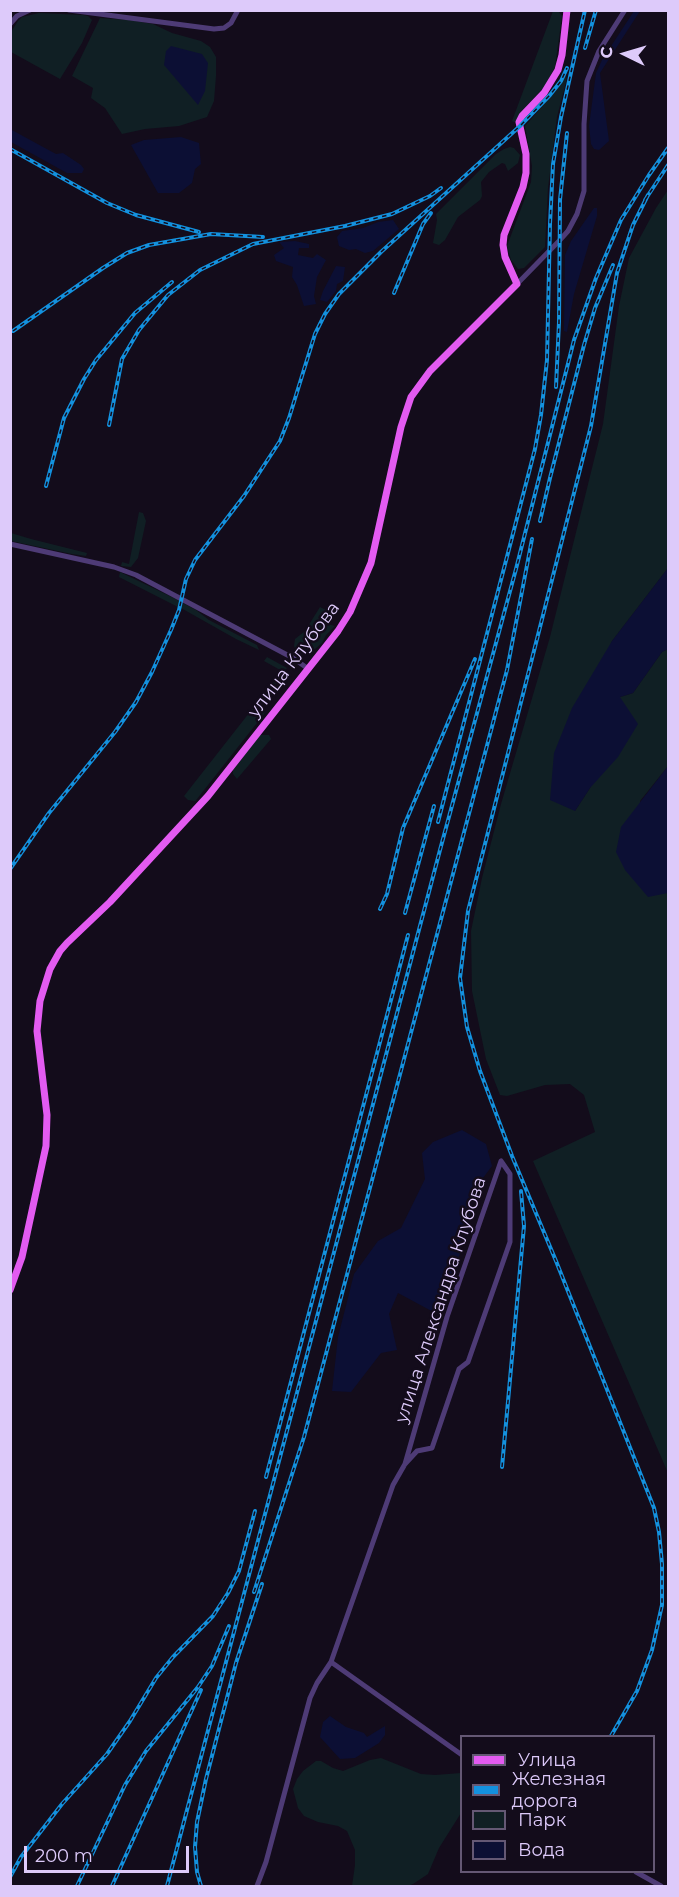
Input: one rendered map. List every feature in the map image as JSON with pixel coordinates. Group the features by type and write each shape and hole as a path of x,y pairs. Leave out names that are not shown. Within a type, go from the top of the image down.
{"main road":[{"path":"517,284 506,261 502,245 526,176 526,159 519,122 544,93 558,70 567,10"},
{"name":"улица Клубова","path":"10,1290 22,1257 46,1146 47,1115 37,1031 40,1001 50,969 67,943 110,902 201,803 341,627 362,586 375,548 401,427 411,397 430,371 517,284"}],"street":[{"path":"10,24 17,16 30,10"},
{"path":"69,10 208,29 228,26 234,20 238,10"},
{"name":"улица Клубова","path":"517,284 568,231 582,204 585,175 584,124 587,81 599,51 625,10"},
{"path":"10,544 114,567 136,575 307,668"},
{"name":"улица Александра Клубова","path":"257,1887 310,1698 331,1662 393,1485 405,1464 417,1450 432,1448 459,1369 468,1362 510,1242 510,1174 501,1161 447,1317 405,1464"},
{"path":"331,1662 460,1754"},
{"path":"638,1873 661,1887"}],"green space":[{"path":"553,11 559,12 562,16 555,67 545,86 514,122 512,121"},
{"path":"39,13 83,15 92,20 82,43 60,79 11,52 11,32 18,21 22,17"},
{"path":"100,18 153,24 172,33 201,41 210,47 216,57 216,76 214,101 207,117 179,126 122,134 105,108 91,98 93,88 72,76"},
{"path":"566,75 566,82 557,117 548,188 545,247 524,268 518,269 511,260 507,246 531,182 532,166 525,126 555,92"},
{"path":"510,147 520,155 518,163 508,171 502,163 489,172 481,182 480,200 458,217 445,240 439,245 433,243 436,214 496,154"},
{"path":"668,190 668,568 612,641 575,811 590,788 620,697 633,693 662,652 668,649 668,766 640,801 667,893 668,883 668,1473 533,1161 595,1132 584,1095 570,1084 545,1085 507,1096 500,1095 486,1059 472,991 471,931 501,804 550,637 603,424 619,306 629,258"},
{"path":"139,512 143,513 146,521 138,558 131,567 121,566 122,562 129,564"},
{"path":"11,533 87,553 86,556 72,554 11,541"},
{"path":"120,572 180,601 178,607 119,577"},
{"path":"183,603 209,620 257,645 259,650 181,608"},
{"path":"320,607 326,610 328,624 335,626 315,649 308,654 299,653 294,646 295,639 305,631"},
{"path":"267,657 287,668 263,704 264,714 197,799 188,800 184,796 282,671 264,661"},
{"path":"260,735 269,735 271,739 237,779 233,770"},
{"path":"381,1758 421,1774 460,1773 460,1815 439,1848 428,1874 408,1886 352,1886 355,1850 347,1831 304,1816 298,1808 293,1789 303,1771 316,1761 343,1771"}],"water":[{"path":"634,11 640,11 600,73 609,141 599,150 594,149 591,144 589,126 596,73"},
{"path":"171,46 202,54 208,63 205,91 198,105 164,65 166,51"},
{"path":"10,129 56,154 63,153 81,165 84,169 82,173 67,173 11,142"},
{"path":"181,137 199,143 201,164 195,169 192,183 179,193 158,193 131,145 144,140"},
{"path":"594,208 597,208 597,216 574,294 567,332 564,331 565,255 571,241"},
{"path":"393,220 399,229 373,251 365,253 339,246 337,237 342,231"},
{"path":"295,241 309,244 309,248 299,248 298,255 313,258 317,254 326,260 317,277 314,296 316,304 304,306 292,277 293,267 276,261 274,255 284,248 279,242"},
{"path":"336,266 345,267 343,281 337,284 336,291 327,302 320,300 323,291"},
{"path":"668,568 668,649 662,652 633,693 620,697 638,724 618,757 590,788 575,811 550,800 554,753 572,708 612,641"},
{"path":"668,766 668,893 648,897 625,870 616,852 621,827"},
{"path":"462,1130 486,1144 492,1166 474,1190 469,1227 439,1315 398,1293 389,1314 397,1350 381,1353 351,1392 332,1391 338,1337 354,1274 378,1241 401,1228 425,1179 422,1153 433,1142"},
{"path":"330,1716 346,1727 364,1733 367,1737 385,1726 385,1735 379,1743 355,1758 340,1759 320,1737 323,1722"}],"railway":[{"path":"438,822 535,449 547,360 553,164 585,10"},
{"path":"585,48 596,10"},
{"path":"10,869 49,813 115,732 136,702 171,630 179,610 186,579 195,560 244,496 280,441 315,334 325,314 339,294 381,252 520,126 550,95 561,81 567,68"},
{"path":"556,387 560,200 567,133"},
{"path":"167,1886 516,569 574,340 596,278 621,220 668,148"},
{"path":"10,149 107,203 136,215 199,232"},
{"path":"645,200 668,165"},
{"path":"109,425 122,359 139,330 168,295 200,270 253,244 345,226 392,214 430,196 441,188"},
{"path":"612,1735 637,1691 652,1650 662,1605 659,1532 654,1508 480,1071 467,1027 460,978 468,911 591,426 617,273 633,225 648,195"},
{"path":"394,293 423,224 431,213"},
{"path":"13,331 127,253 149,245 211,234 263,237"},
{"path":"540,521 584,345 595,308 613,265"},
{"path":"46,486 64,418 84,379 96,360 135,313 172,282"},
{"path":"254,1592 304,1437 507,670 532,539"},
{"path":"380,909 387,894 403,828 475,659"},
{"path":"405,913 434,806"},
{"path":"266,1477 408,935"},
{"path":"502,1467 524,1226 521,1191"},
{"path":"10,1877 21,1857 62,1804 107,1754 156,1678 213,1616 239,1571 255,1511"},
{"path":"201,1886 197,1872 195,1847 197,1822 236,1663 262,1584"},
{"path":"77,1886 125,1785 146,1751 198,1687 212,1666 229,1626"},
{"path":"112,1886 201,1690"}]}
